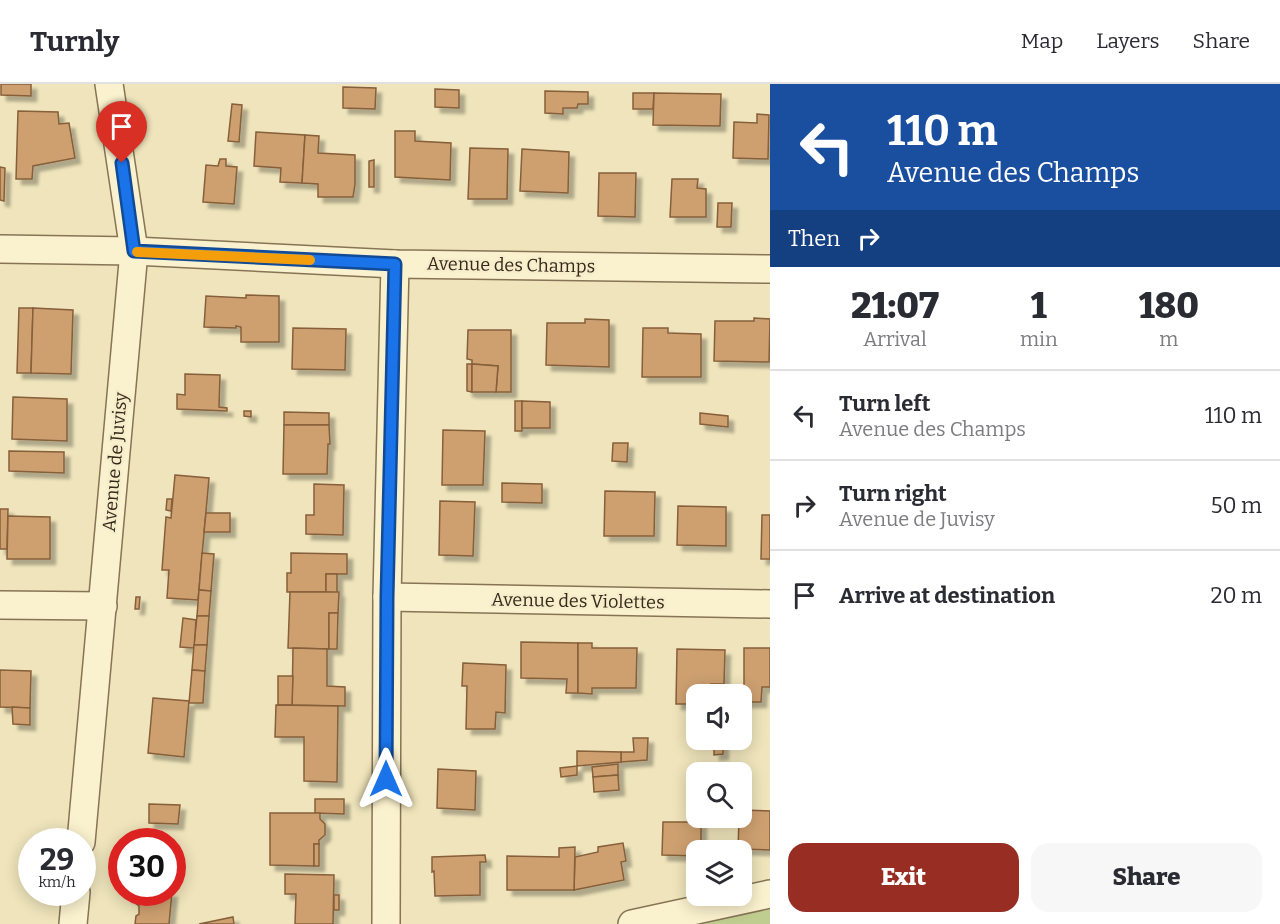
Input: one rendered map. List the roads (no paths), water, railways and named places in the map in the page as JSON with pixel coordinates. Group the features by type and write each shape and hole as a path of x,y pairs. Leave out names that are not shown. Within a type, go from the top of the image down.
{"street":[{"name":"Avenue de Juvisy","path":"82,828 134,251 109,84"},
{"name":"Avenue des Champs","path":"0,249 134,251 395,264 770,268"},
{"path":"386,924 387,597 395,264"},
{"name":"Avenue des Violettes","path":"387,597 770,604"},
{"path":"0,605 103,606"},
{"path":"632,924 770,894"},
{"path":"73,924 75,906"}]}
